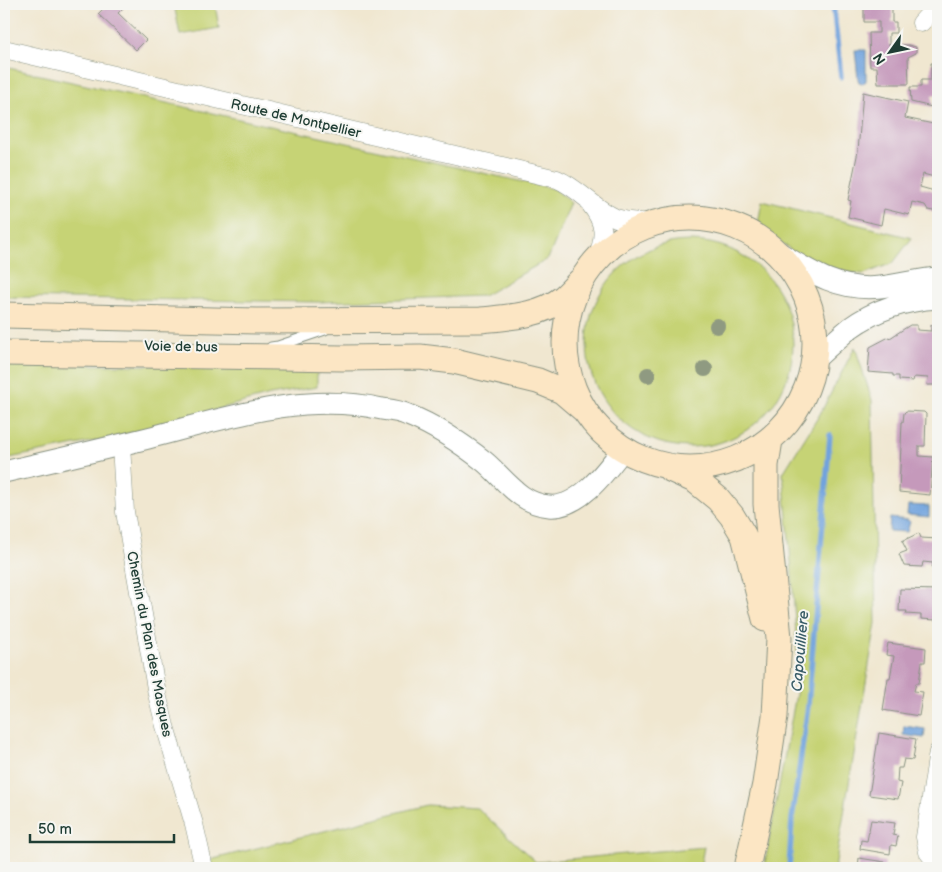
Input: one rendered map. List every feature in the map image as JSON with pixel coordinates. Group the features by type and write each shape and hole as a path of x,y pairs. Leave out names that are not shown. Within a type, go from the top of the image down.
{"main road":[{"path":"4,315 256,321 481,320 511,317 540,311 564,298 614,244 634,231 675,218 717,221 737,227 756,236 773,249 793,272 807,299 815,329 815,359 807,390 792,417 770,440 746,456 718,465 690,468 661,465"},
{"path":"586,412 573,386 566,358 566,330 572,302 591,268"},
{"path":"4,353 342,358 420,357 454,362 538,381 562,392 586,412 603,432 623,449 696,481 718,499 732,516 744,536 766,621 776,681"},
{"path":"747,868 764,784 775,716 779,638 766,504 766,465 770,440"}],"street":[{"path":"921,24 938,4"},
{"name":"Route de Montpellier","path":"4,49 557,179 567,183 600,209 616,218 632,222 655,223"},
{"name":"Route de Montpellier","path":"584,196 596,211 603,226 604,239 591,268"},
{"path":"773,249 809,272 834,283 857,287 881,287 920,279 938,278"},
{"path":"815,359 850,329 872,315 915,300 938,298"},
{"path":"4,472 121,445 258,410 334,402 370,406 405,414 427,424 453,438 485,463 523,498 535,504 564,505 575,499 606,473 623,449"},
{"name":"Chemin du Plan des Masques","path":"121,445 125,512 157,694 194,824 204,868"},
{"path":"938,752 925,836 928,852 938,865"}],"lane":[{"name":"Voie de bus","path":"4,344 262,348 278,346 354,320"}],"green space":[{"path":"174,4 215,4 219,28 180,35"},
{"path":"4,67 555,189 571,203 548,259 483,296 318,302 4,297"},
{"path":"762,201 912,238 893,263 864,274 831,271 805,261 758,224"},
{"path":"690,241 710,243 729,249 738,253 763,271 781,296 785,305 791,324 793,344 791,364 785,383 781,392 763,417 738,435 729,439 710,445 690,447 670,445 651,439 642,435 617,417 599,392 595,383 589,364 587,344 589,324 595,305 599,296 617,271 642,253 651,249 670,243"},
{"path":"855,347 872,400 876,623 835,868 764,868 799,678 783,473 820,414"},
{"path":"4,364 317,367 317,387 270,395 111,438 4,459"},
{"path":"427,805 477,808 536,862 704,847 700,868 190,868 190,865"}],"water":[{"path":"855,50 866,50 866,81 862,84 859,83 858,79"},
{"path":"908,505 929,506 929,517 907,515"},
{"path":"890,518 908,520 910,522 907,532 889,531"},
{"path":"904,726 925,729 924,738 903,735"}],"building":[{"path":"108,4 127,4 118,13 146,40 136,50 98,14"},
{"path":"864,4 892,4 892,22 896,22 896,33 889,33 889,45 916,47 916,53 908,57 909,84 878,84 877,67 870,67 869,33 879,33 879,22 864,22"},
{"path":"931,63 938,63 938,95 932,96 932,107 911,102 910,87 921,87 921,80 931,80"},
{"path":"863,92 908,102 905,118 938,125 938,178 923,174 920,187 938,192 938,212 928,210 925,205 912,202 909,215 884,209 881,225 848,217 851,201 848,200 858,151"},
{"path":"910,325 917,325 917,330 931,331 931,325 938,326 938,385 927,385 928,378 914,377 913,381 899,380 899,376 893,376 893,374 868,372 870,347 890,338"},
{"path":"906,411 924,412 926,414 925,446 919,446 919,456 933,457 930,495 899,492 902,422"},
{"path":"919,533 921,538 938,539 938,568 932,568 933,563 923,562 922,567 904,566 899,554 907,551 902,541"},
{"path":"900,589 938,590 938,616 936,616 936,620 921,619 921,615 906,614 907,611 899,611"},
{"path":"888,643 926,648 925,662 922,662 919,683 916,683 914,691 923,692 919,716 883,710 894,656 886,655"},
{"path":"879,733 916,739 913,760 904,759 902,768 898,768 897,782 901,783 898,799 869,795"},
{"path":"871,820 895,823 893,835 898,836 896,846 891,845 890,854 860,849 861,840 867,841"},
{"path":"859,858 885,862 884,868 858,868"}],"waterway":[{"name":"Capouilliere","path":"833,4 841,77"},
{"name":"Capouilliere","path":"789,868 792,819 808,706 830,435"}]}
